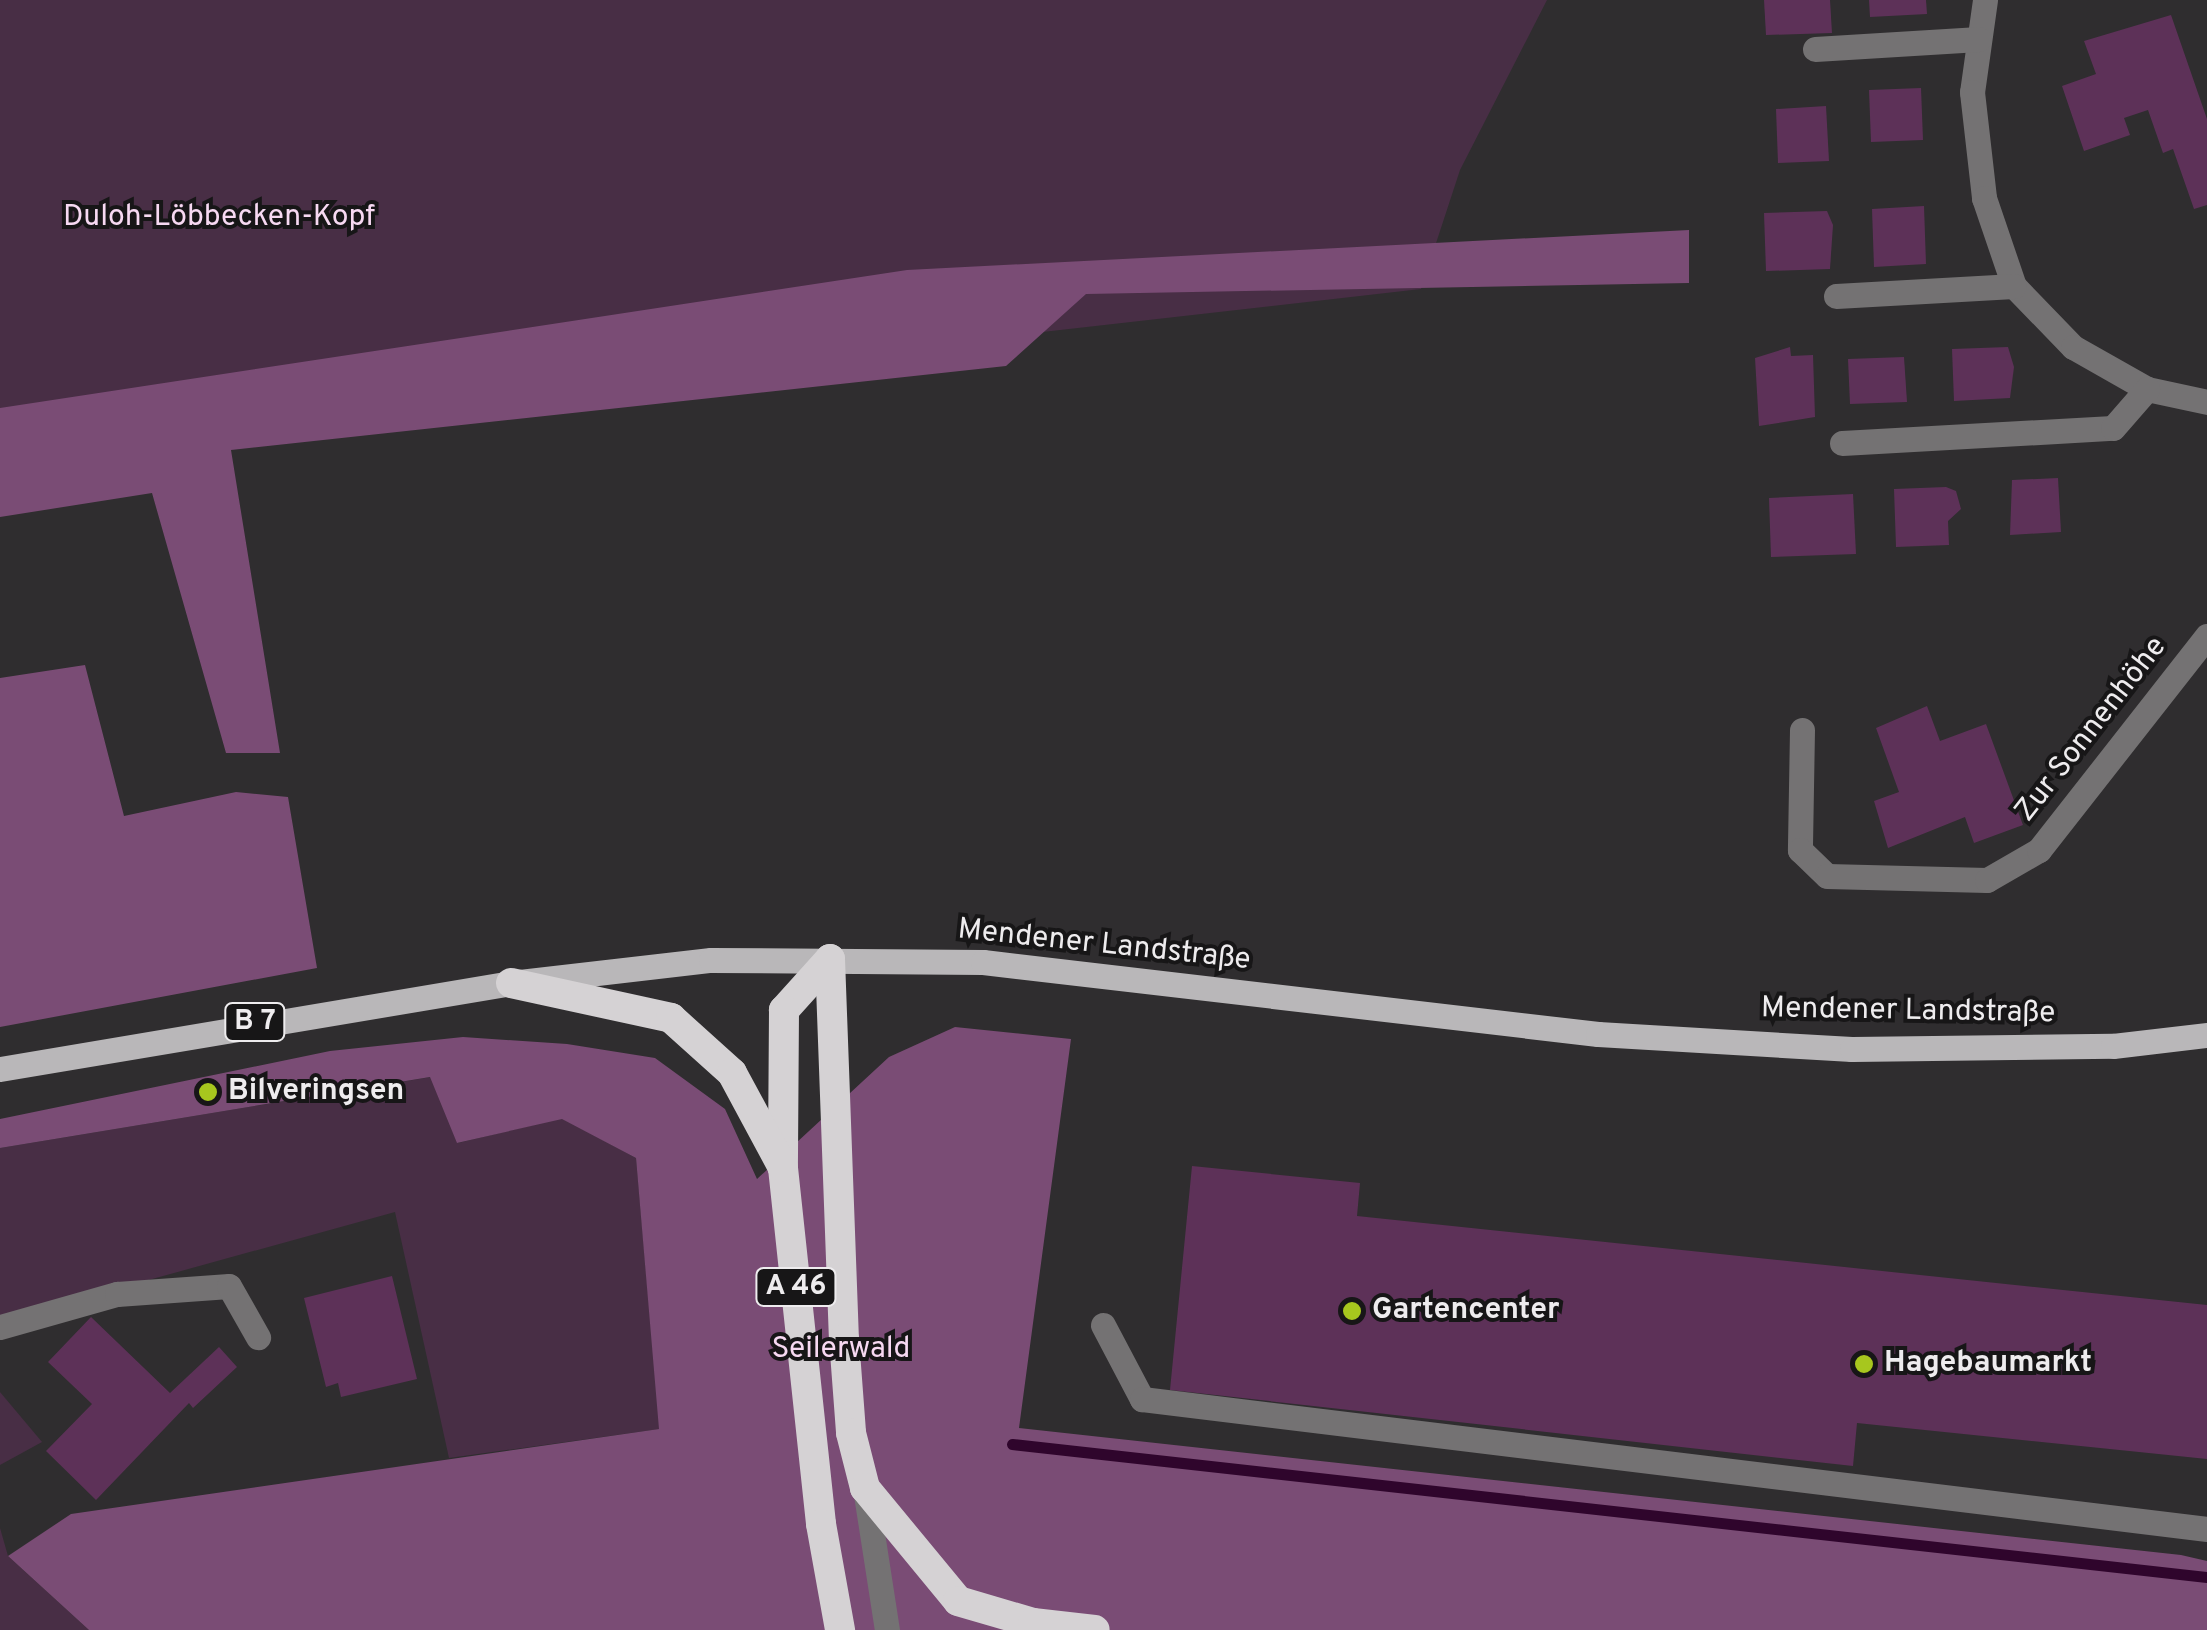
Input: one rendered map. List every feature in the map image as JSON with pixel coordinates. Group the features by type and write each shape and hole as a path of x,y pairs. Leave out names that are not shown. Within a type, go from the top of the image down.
{"highway":[{"name":"A 46","path":"830,960 784,1010 783,1168 821,1524 840,1630"},
{"name":"A 46","path":"830,960 844,1339 851,1433 865,1488 958,1601 1032,1623 1095,1630"},
{"name":"A 46","path":"510,983 671,1018 732,1073 783,1168"}],"main road":[{"name":"Mendener Landstraße","path":"0,1069 510,983 711,960 983,962 1598,1034 1852,1049 2113,1046 2207,1035"}],"street":[{"path":"1984,0 1972,92 1984,198 2014,286 2073,347 2147,389 2207,402"},
{"path":"1815,49 1979,39"},
{"path":"1836,296 2014,286"},
{"path":"1842,443 2113,428 2147,389"},
{"name":"Zur Sonnenhöhe","path":"1802,730 1800,850 1828,876 1987,880 2039,850 2207,636"},
{"path":"0,1327 116,1294 229,1286 258,1337"},
{"path":"1103,1325 1142,1400 2207,1528"},
{"path":"865,1488 887,1630"}],"green space":[{"name":"Duloh-Löbbecken-Kopf","path":"0,0 1547,0 1460,170 1421,289 963,341 0,482"},
{"path":"1689,230 1689,283 1086,294 1006,366 231,450 280,753 226,753 152,493 0,517 0,408 907,270"},
{"path":"85,665 124,816 236,792 288,797 317,968 0,1027 0,678"},
{"name":"Seilerwald","path":"955,1027 1071,1039 1019,1428 2181,1555 2207,1561 2207,1630 89,1630 8,1556 71,1514 659,1429 636,1158 562,1119 457,1143 430,1077 0,1148 0,1119 330,1051 463,1037 567,1044 655,1058 725,1109 757,1179 889,1057"},
{"path":"431,1077 458,1143 562,1118 636,1158 660,1429 449,1458 395,1212 0,1321 0,1148"},
{"path":"0,1392 42,1442 0,1465"},
{"path":"0,1528 8,1556 89,1630 0,1630"}],"building":[{"path":"1764,0 1830,0 1832,33 1766,35"},
{"path":"1869,0 1926,0 1927,14 1870,17"},
{"path":"2171,15 2207,119 2207,205 2194,209 2173,149 2163,153 2148,110 2124,118 2130,135 2084,151 2062,86 2096,74 2084,41"},
{"path":"1921,88 1923,140 1871,142 1869,90"},
{"path":"1826,106 1829,161 1778,163 1776,109"},
{"path":"1924,206 1926,264 1874,267 1872,209"},
{"path":"1827,211 1833,225 1830,269 1766,271 1764,213"},
{"path":"1790,347 1791,356 1813,355 1815,417 1759,426 1755,358"},
{"path":"2008,347 2014,367 2010,398 1954,401 1952,349"},
{"path":"1904,357 1907,402 1850,404 1848,359"},
{"path":"2058,478 2061,532 2010,535 2012,480"},
{"path":"1946,487 1956,491 1961,509 1948,521 1949,545 1896,547 1894,489"},
{"path":"1853,494 1856,554 1771,557 1769,498"},
{"path":"1927,706 1940,741 1986,724 2023,825 1974,843 1965,817 1888,848 1874,801 1899,792 1876,728"},
{"name":"Hagebaumarkt","path":"1192,1166 1360,1183 1357,1216 2207,1305 2207,1459 1857,1423 1853,1466 1170,1390"},
{"path":"392,1276 417,1379 341,1397 338,1383 326,1387 304,1298"},
{"path":"91,1317 170,1393 219,1347 237,1367 193,1408 189,1403 96,1500 46,1451 92,1404 48,1362"}],"waterway":[{"path":"1012,1444 2207,1577"}],"place":[{"name":"Bilveringsen","path":"208,1092"},
{"name":"Gartencenter","path":"1352,1311"},
{"name":"Hagebaumarkt","path":"1864,1364"}]}
